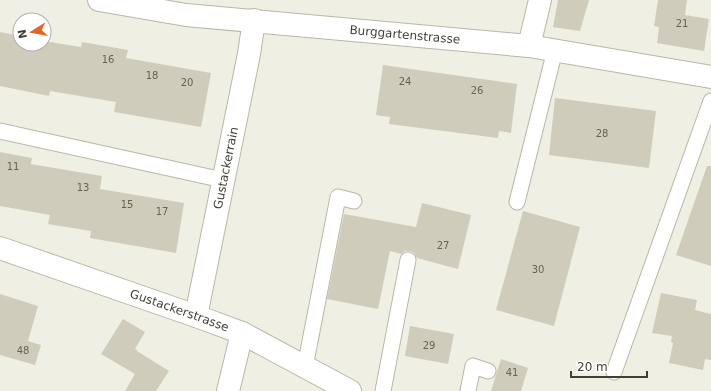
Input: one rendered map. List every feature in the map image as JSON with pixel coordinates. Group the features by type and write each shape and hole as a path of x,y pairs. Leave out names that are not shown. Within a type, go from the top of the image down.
{"street":[{"name":"Burggartenstrasse","path":"98,0 186,15 529,46 711,77"},
{"path":"529,46 540,0"},
{"name":"Gustackerrain","path":"196,316 249,54 254,20"},
{"name":"Gustackerstrasse","path":"0,248 242,333 350,391"},
{"path":"228,391 242,333"}],"lane":[{"path":"517,202 555,50"},
{"path":"614,372 711,101"},
{"path":"0,131 223,180"},
{"path":"305,367 338,197 354,201"},
{"path":"383,391 408,260"},
{"path":"468,391 473,366 488,371"}],"building":[{"path":"558,0 589,0 580,31 553,27"},
{"path":"658,0 687,0 685,15 709,19 704,51 657,43 659,27 654,26"},
{"path":"0,32 12,34 12,52 52,52 52,42 81,47 82,42 128,50 126,58 211,73 201,127 114,112 116,102 50,91 49,96 0,86"},
{"path":"383,65 517,84 511,133 499,131 498,138 389,124 390,117 376,115"},
{"path":"555,98 656,111 649,168 549,155"},
{"path":"0,152 32,158 31,164 102,176 100,189 184,203 176,253 90,238 91,231 48,224 50,215 0,206"},
{"path":"707,166 711,166 711,266 676,255"},
{"path":"422,203 471,215 458,269 417,258 414,253 410,251 405,251 401,254 390,251 378,309 327,299 344,214 416,227"},
{"path":"523,211 580,227 554,326 496,310"},
{"path":"661,293 697,300 695,310 711,314 711,360 705,359 703,370 669,363 673,343 671,342 672,336 652,333"},
{"path":"0,294 38,306 28,341 41,345 35,365 0,355"},
{"path":"123,319 145,332 135,349 169,371 156,391 125,391 135,374 101,354"},
{"path":"410,326 454,334 448,364 405,356"},
{"path":"501,359 528,368 521,391 491,391"}]}
